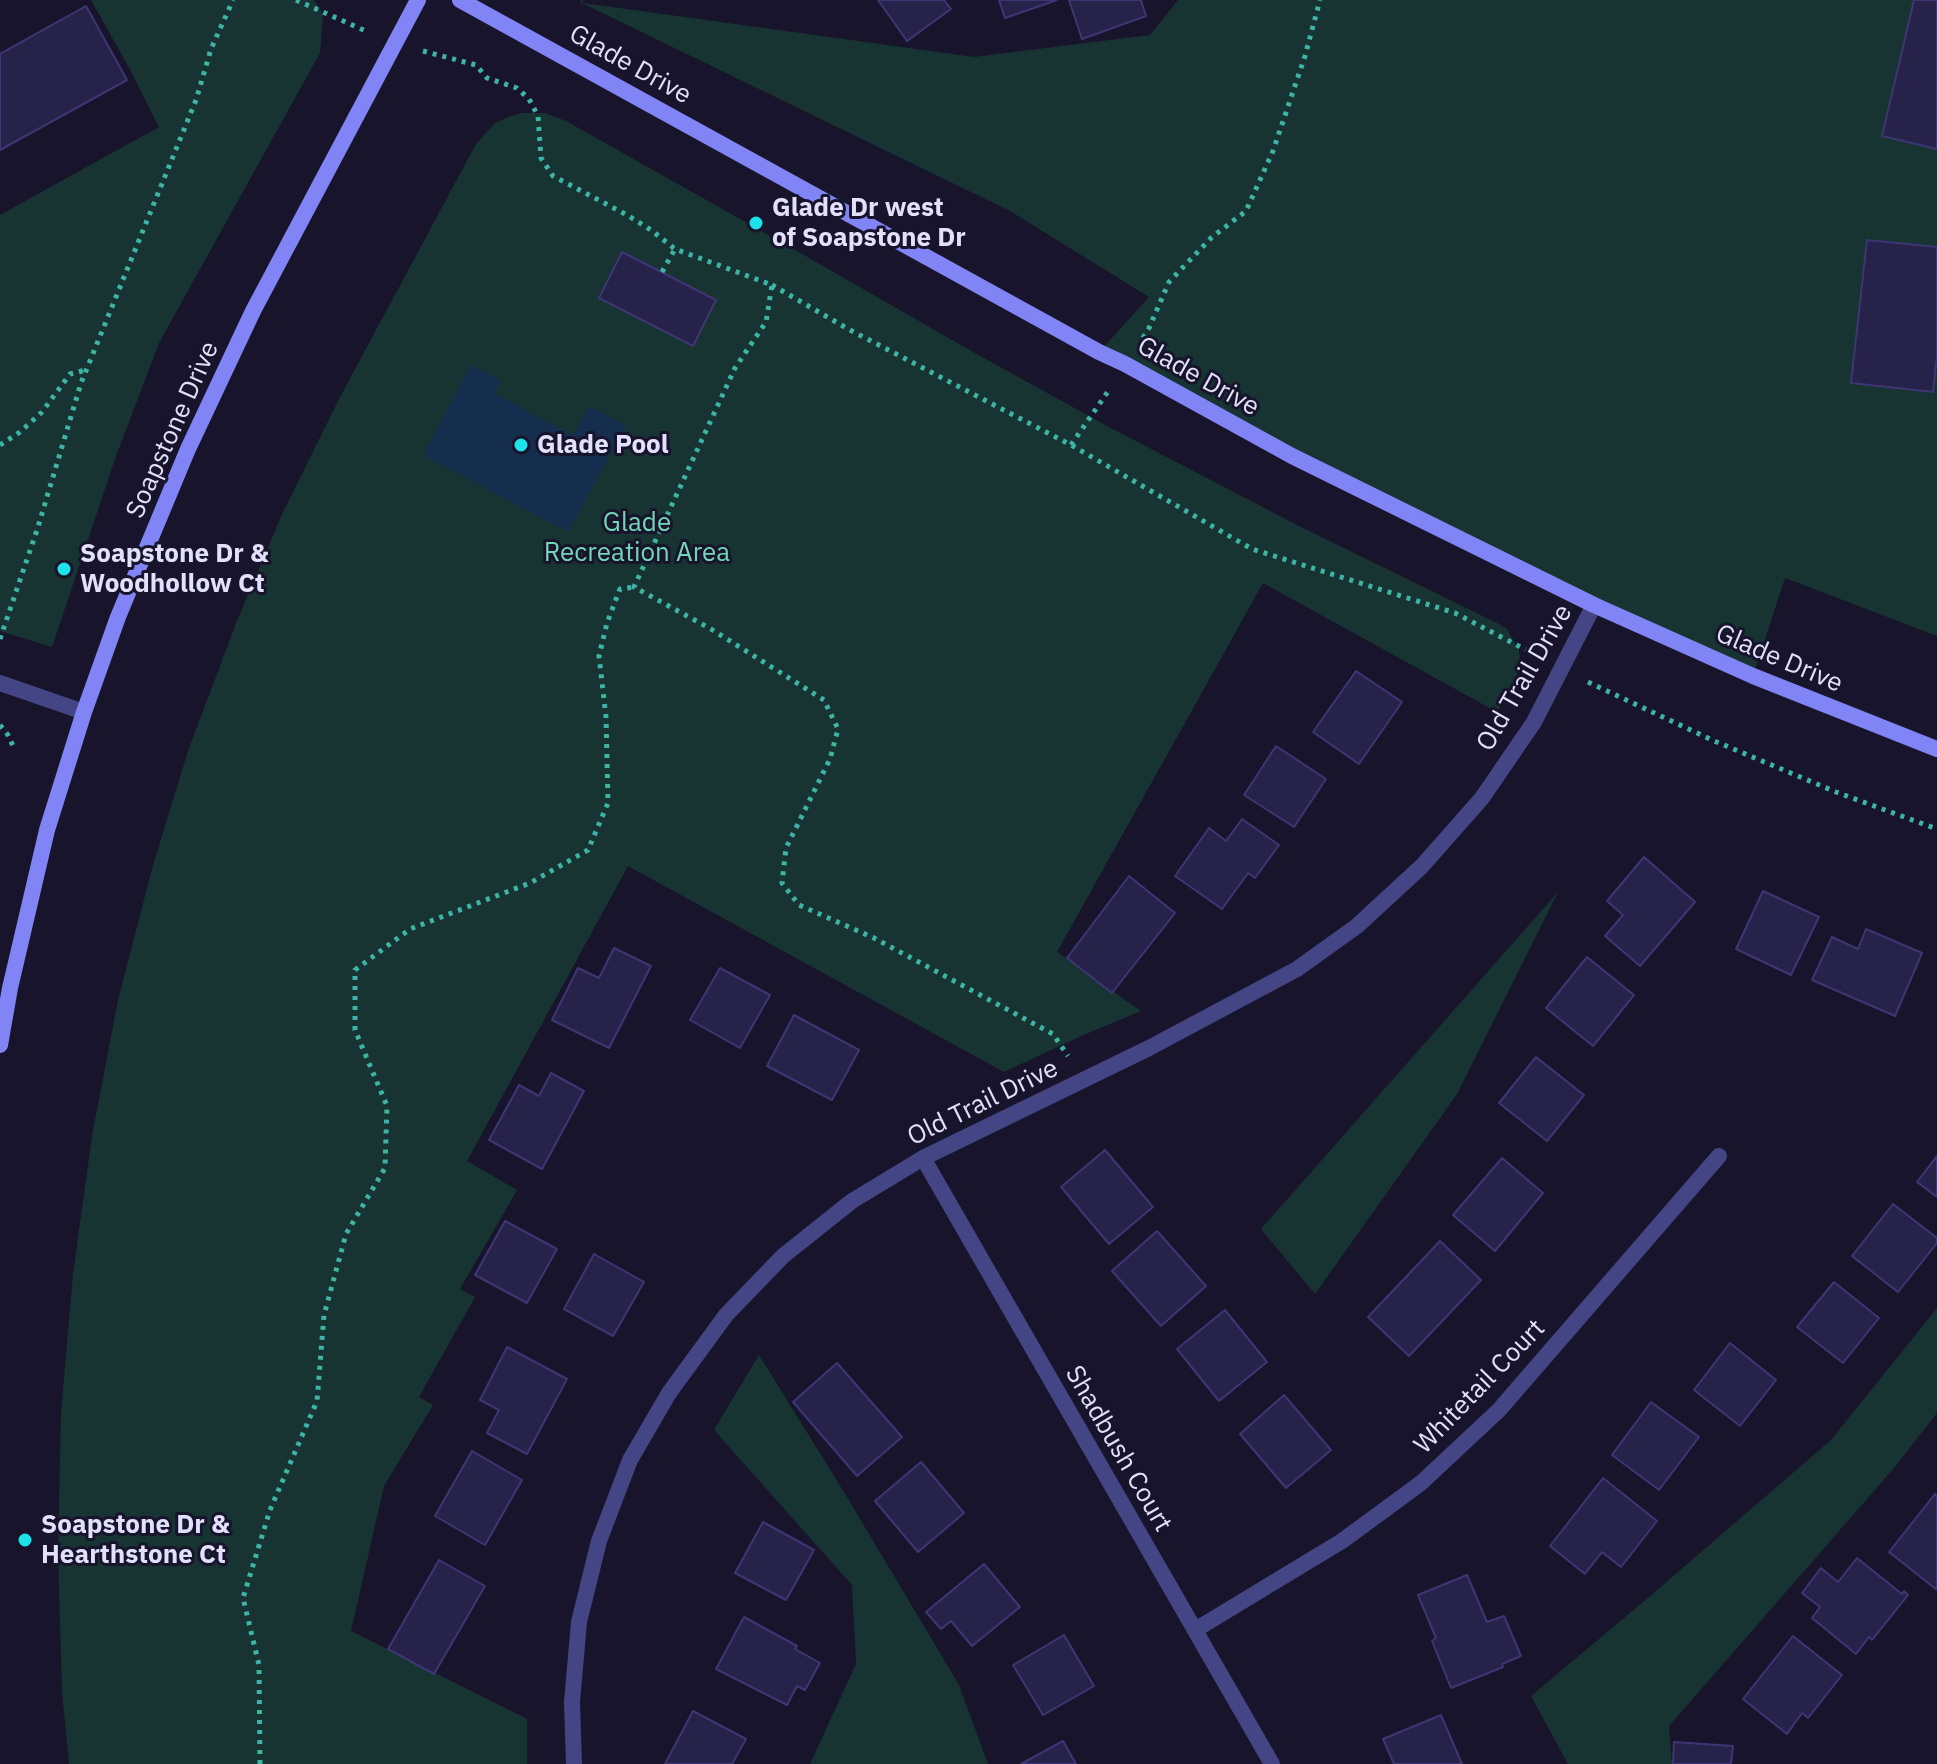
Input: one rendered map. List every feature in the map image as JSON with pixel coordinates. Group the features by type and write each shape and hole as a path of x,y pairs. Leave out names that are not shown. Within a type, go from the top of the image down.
{"street":[{"name":"Soapstone Drive","path":"0,1045 10,988 47,830 118,617 188,449 253,311 418,0"},
{"name":"Glade Drive","path":"460,0 1292,456 1594,605 1753,676 1937,749"},
{"name":"Old Trail Drive","path":"574,1764 572,1702 579,1622 599,1541 630,1460 669,1393 726,1315 783,1256 852,1201 923,1158 1149,1048 1297,969 1357,926 1422,866 1482,798 1534,722 1594,605"},
{"path":"0,683 84,712"},
{"name":"Whitetail Court","path":"1195,1630 1342,1541 1421,1483 1499,1410 1719,1156"},
{"name":"Shadbush Court","path":"923,1158 1272,1764"}],"path":[{"path":"0,639 87,370 196,100 211,49 233,0"},
{"path":"296,0 350,26 396,43 476,65 487,78 517,88 529,99 538,116 541,158 553,176 627,215 675,249 772,285 850,330 1071,445 1252,549 1455,613 1613,695 1712,740 1836,792 1937,829"},
{"path":"1071,445 1149,328 1169,282 1211,238 1246,211 1273,151 1320,0"},
{"path":"662,272 675,249"},
{"path":"634,587 735,368 766,322 772,285"},
{"path":"0,445 42,412 70,374 87,370"},
{"path":"260,1764 259,1665 243,1598 270,1510 317,1401 324,1315 346,1234 385,1168 387,1106 355,1030 355,970 410,929 530,883 588,850 608,803 606,717 599,656 620,589 634,587 711,629 824,700 838,729 830,759 786,848 782,883 799,905 874,938 1053,1034 1084,1080"},
{"path":"0,725 14,748"}],"green space":[{"path":"91,0 314,0 323,14 320,53 159,343 116,456 52,647 0,631 0,215 159,127"},
{"path":"580,0 583,3 974,57 1150,35 1178,0 1937,0 1937,636 1785,578 1753,676 1099,352 1149,297 1010,211 582,3"},
{"name":"Glade Recreation Area","path":"522,113 545,113 566,121 1109,427 1299,526 1497,623 1507,629 1519,650 1516,680 1497,712 1263,583 1057,952 1141,1011 1004,1072 628,866 467,1161 517,1190 460,1289 475,1297 419,1397 433,1405 384,1486 351,1631 527,1719 527,1764 69,1764 62,1691 58,1552 61,1413 73,1274 92,1136 118,1000 153,865 188,751 282,514 340,397 476,144 495,123"},
{"path":"1558,892 1457,1094 1315,1294 1261,1229"},
{"path":"1937,1308 1937,1413 1894,1468 1669,1726 1672,1764 1568,1764 1531,1696 1831,1440"},
{"path":"759,1355 959,1685 988,1764 810,1764 856,1664 852,1585 714,1430"}],"water":[{"name":"Glade Pool","path":"471,365 501,381 495,394 573,435 589,406 626,425 568,532 423,455"}],"building":[{"path":"878,0 944,0 951,9 907,41"},
{"path":"999,0 1057,0 1005,18"},
{"path":"1069,0 1141,0 1146,16 1082,39"},
{"path":"1914,0 1937,0 1937,149 1882,136"},
{"path":"86,6 127,80 0,150 0,54"},
{"path":"1867,240 1937,247 1937,355 1933,392 1851,383"},
{"path":"622,252 716,300 693,346 599,298"},
{"path":"1356,671 1402,702 1359,764 1313,732"},
{"path":"1276,746 1326,779 1294,827 1244,795"},
{"path":"1242,819 1279,845 1255,878 1248,873 1222,909 1175,876 1209,828 1226,841"},
{"path":"1644,857 1695,902 1640,966 1605,936 1623,915 1607,901"},
{"path":"1129,876 1175,913 1112,993 1067,958"},
{"path":"1763,891 1819,917 1791,975 1736,949"},
{"path":"1866,929 1922,953 1895,1016 1812,980 1832,937 1858,949"},
{"path":"614,948 651,966 609,1048 552,1020 578,968 599,978"},
{"path":"1587,957 1634,995 1593,1046 1546,1008"},
{"path":"720,968 770,995 740,1048 690,1020"},
{"path":"794,1015 859,1050 832,1100 767,1066"},
{"path":"1536,1057 1584,1095 1547,1141 1499,1103"},
{"path":"551,1073 584,1091 542,1169 489,1140 519,1085 539,1096"},
{"path":"1105,1150 1153,1207 1109,1244 1061,1187"},
{"path":"1937,1156 1937,1197 1917,1182"},
{"path":"1502,1158 1543,1193 1495,1251 1453,1215"},
{"path":"1893,1204 1937,1238 1937,1243 1898,1292 1852,1256"},
{"path":"505,1221 557,1249 527,1303 475,1275"},
{"path":"1157,1231 1206,1286 1161,1326 1112,1271"},
{"path":"1440,1241 1481,1280 1409,1356 1368,1317"},
{"path":"594,1254 644,1282 613,1336 564,1309"},
{"path":"1834,1282 1879,1318 1843,1363 1797,1327"},
{"path":"1225,1310 1267,1362 1219,1401 1177,1349"},
{"path":"1730,1343 1776,1380 1740,1426 1694,1390"},
{"path":"507,1347 567,1379 527,1454 487,1433 499,1410 480,1400"},
{"path":"837,1363 902,1437 857,1476 793,1402"},
{"path":"1284,1395 1331,1450 1286,1488 1240,1434"},
{"path":"1651,1402 1699,1437 1659,1490 1612,1455"},
{"path":"472,1451 522,1480 485,1545 435,1516"},
{"path":"921,1462 964,1513 918,1552 875,1501"},
{"path":"1603,1478 1657,1521 1621,1567 1602,1552 1585,1574 1550,1546"},
{"path":"1935,1494 1937,1496 1937,1590 1889,1552"},
{"path":"763,1522 814,1550 786,1600 735,1573"},
{"path":"1857,1558 1902,1594 1904,1591 1908,1595 1872,1640 1869,1637 1856,1654 1812,1618 1820,1607 1802,1593 1821,1568 1838,1582"},
{"path":"439,1560 485,1586 434,1674 388,1649"},
{"path":"984,1564 1020,1607 972,1646 951,1621 941,1629 926,1612"},
{"path":"1467,1575 1487,1622 1504,1616 1521,1656 1502,1664 1503,1667 1451,1688 1432,1641 1436,1638 1418,1595"},
{"path":"744,1617 797,1646 795,1649 820,1663 805,1690 797,1686 787,1705 716,1669"},
{"path":"1064,1635 1094,1686 1043,1715 1013,1665"},
{"path":"1793,1636 1842,1675 1808,1718 1802,1713 1787,1734 1743,1699"},
{"path":"693,1711 746,1739 732,1764 665,1764"},
{"path":"1441,1715 1462,1764 1394,1764 1383,1739"},
{"path":"1063,1741 1076,1764 1021,1764"},
{"path":"1674,1742 1733,1746 1731,1764 1673,1764"}],"place":[{"name":"Glade Dr west of Soapstone Dr","path":"756,223"},
{"name":"Glade Pool","path":"521,445"},
{"name":"Soapstone Dr & Woodhollow Ct","path":"64,569"},
{"name":"Soapstone Dr & Hearthstone Ct","path":"25,1540"}]}
